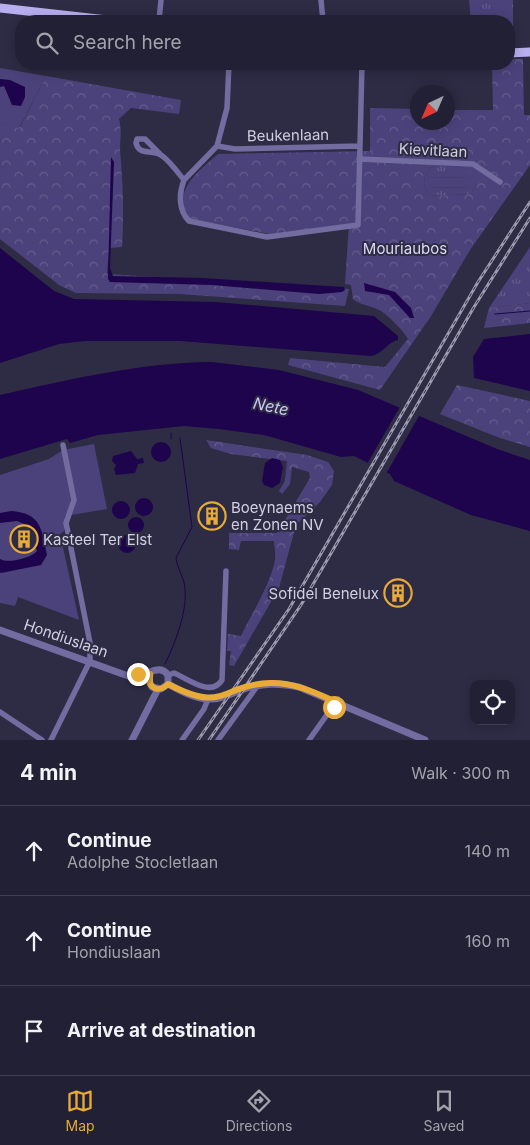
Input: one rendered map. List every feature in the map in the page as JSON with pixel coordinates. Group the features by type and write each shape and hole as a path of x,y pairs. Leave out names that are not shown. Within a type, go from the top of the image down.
{"main road":[{"path":"0,8 62,15"},
{"path":"515,52 530,52"}],"street":[{"path":"160,15 161,0"},
{"path":"321,0 322,15"},
{"path":"229,70 227,108 217,146 184,180 180,201 184,216 189,221 267,237 358,225 362,70"},
{"name":"Beukenlaan","path":"217,146 224,148 360,146"},
{"path":"212,153 224,148"},
{"path":"160,154 184,180"},
{"name":"Kievitlaan","path":"360,159 473,164 500,182"},
{"path":"51,740 90,661 90,643 66,523 74,500 63,445"},
{"path":"226,571 222,680 220,684 210,688 174,673 168,674 168,684 189,695 208,699 219,698 258,685 272,683 298,688 425,740"},
{"name":"Hondiuslaan","path":"0,630 152,683 168,684"},
{"name":"Hondiuslaan","path":"152,683 156,669 161,669 168,674"},
{"path":"132,740 147,710 152,683"},
{"path":"218,740 258,685"},
{"path":"182,740 204,709 208,699"},
{"path":"309,740 336,702"},
{"path":"0,712 42,740"}],"green space":[{"path":"469,0 513,0 513,15 470,15"},
{"name":"Mouriaubos","path":"515,59 523,59 524,115 530,115 530,165 470,250 431,316 380,390 288,365 290,358 385,367 408,339 383,312 353,299 351,285 345,284 349,224 270,234 190,219 183,199 189,182 218,154 370,151 370,108 410,109 410,130 455,130 455,110 493,110 492,70 515,70","holes":["445,165 462,167 476,176 477,184 470,194 428,196 424,181 431,167"]},
{"path":"0,68 46,76 19,128 0,124"},
{"path":"46,76 181,100 179,114 131,108 119,119 123,198 122,247 109,248 107,274 349,289 345,306 179,294 76,293 59,285 0,239 0,124 20,127"},
{"path":"445,165 462,167 477,176 477,184 470,194 428,196 424,181 431,167","holes":["473,177 473,187 426,188 426,178"]},
{"path":"473,177 473,187 426,188 425,178"},
{"path":"530,247 530,303 489,308"},
{"path":"530,303 530,323 484,328 489,308"},
{"path":"457,385 530,401 530,447 500,438 440,414"},
{"path":"206,440 307,455 328,462 334,471 332,485 320,502 296,525 279,588 234,666 229,665 231,651 227,651 228,634 241,636 273,570 275,556 274,541 241,541 239,550 229,549 229,533 277,533 310,478 309,472 292,467 290,484 282,494 279,491 285,481 287,461 231,454 211,448"},
{"path":"94,444 107,509 65,516 64,531 60,534 79,620 18,597 15,606 0,603 0,475 49,459 63,450"}],"water":[{"path":"0,79 10,80 25,87 25,97 21,106 12,105 4,86 0,87"},
{"path":"111,157 114,162 110,268 113,276 203,278 344,287 345,290 342,292 319,294 211,285 110,282 108,279"},
{"path":"0,248 54,291 74,299 216,302 374,316 398,336 398,340 371,356 180,341 85,341 59,344 0,363"},
{"path":"364,283 395,292 411,308 414,318 410,318 389,295 365,291"},
{"path":"530,334 530,391 474,378 473,357 484,339"},
{"name":"Nete","path":"212,362 279,370 358,390 497,449 530,460 530,531 471,515 394,481 390,474 354,456 341,457 264,435 184,426 98,435 70,443 67,439 0,459 0,395 131,369 158,365"},
{"path":"161,442 168,445 171,452 168,459 161,462 154,459 151,452 154,445"},
{"path":"131,451 137,459 143,458 144,463 138,464 135,473 116,475 114,469 116,465 112,461 113,456"},
{"path":"272,458 280,460 283,467 280,483 272,488 264,485 262,481 265,463"},
{"path":"144,498 150,501 153,507 150,513 144,516 138,513 135,507 138,501"},
{"path":"121,501 127,504 130,510 127,516 121,519 115,516 112,510 115,504"},
{"path":"11,511 29,515 38,524 43,537 47,555 41,565 1,573 0,559 8,561 19,560 37,551 29,526 17,521 0,523 0,513"},
{"path":"136,517 142,519 144,525 142,531 136,533 130,531 128,525 130,519"},
{"path":"127,535 133,538 136,544 133,550 127,553 121,550 118,544 121,538"}],"pier":[{"path":"401,405 420,414 386,474 367,464"}],"waterway":[{"path":"495,314 530,311"},
{"path":"171,433 171,439"},
{"path":"165,664 177,636 185,598 185,588 176,558 192,527 180,438"}],"railway":[{"path":"198,740 289,609 478,282 530,202"},
{"path":"209,740 301,605 474,307 530,218"}],"place":[{"name":"Boeynaems en Zonen NV","path":"212,516"},
{"name":"Kasteel Ter Elst","path":"24,539"},
{"name":"Sofidel Benelux","path":"398,593"}],"route":[{"path":"138,674 150,674 148,680 155,689 164,688 168,684 194,697 208,699 219,698 258,685 282,684 313,692 336,702 334,707"}]}
